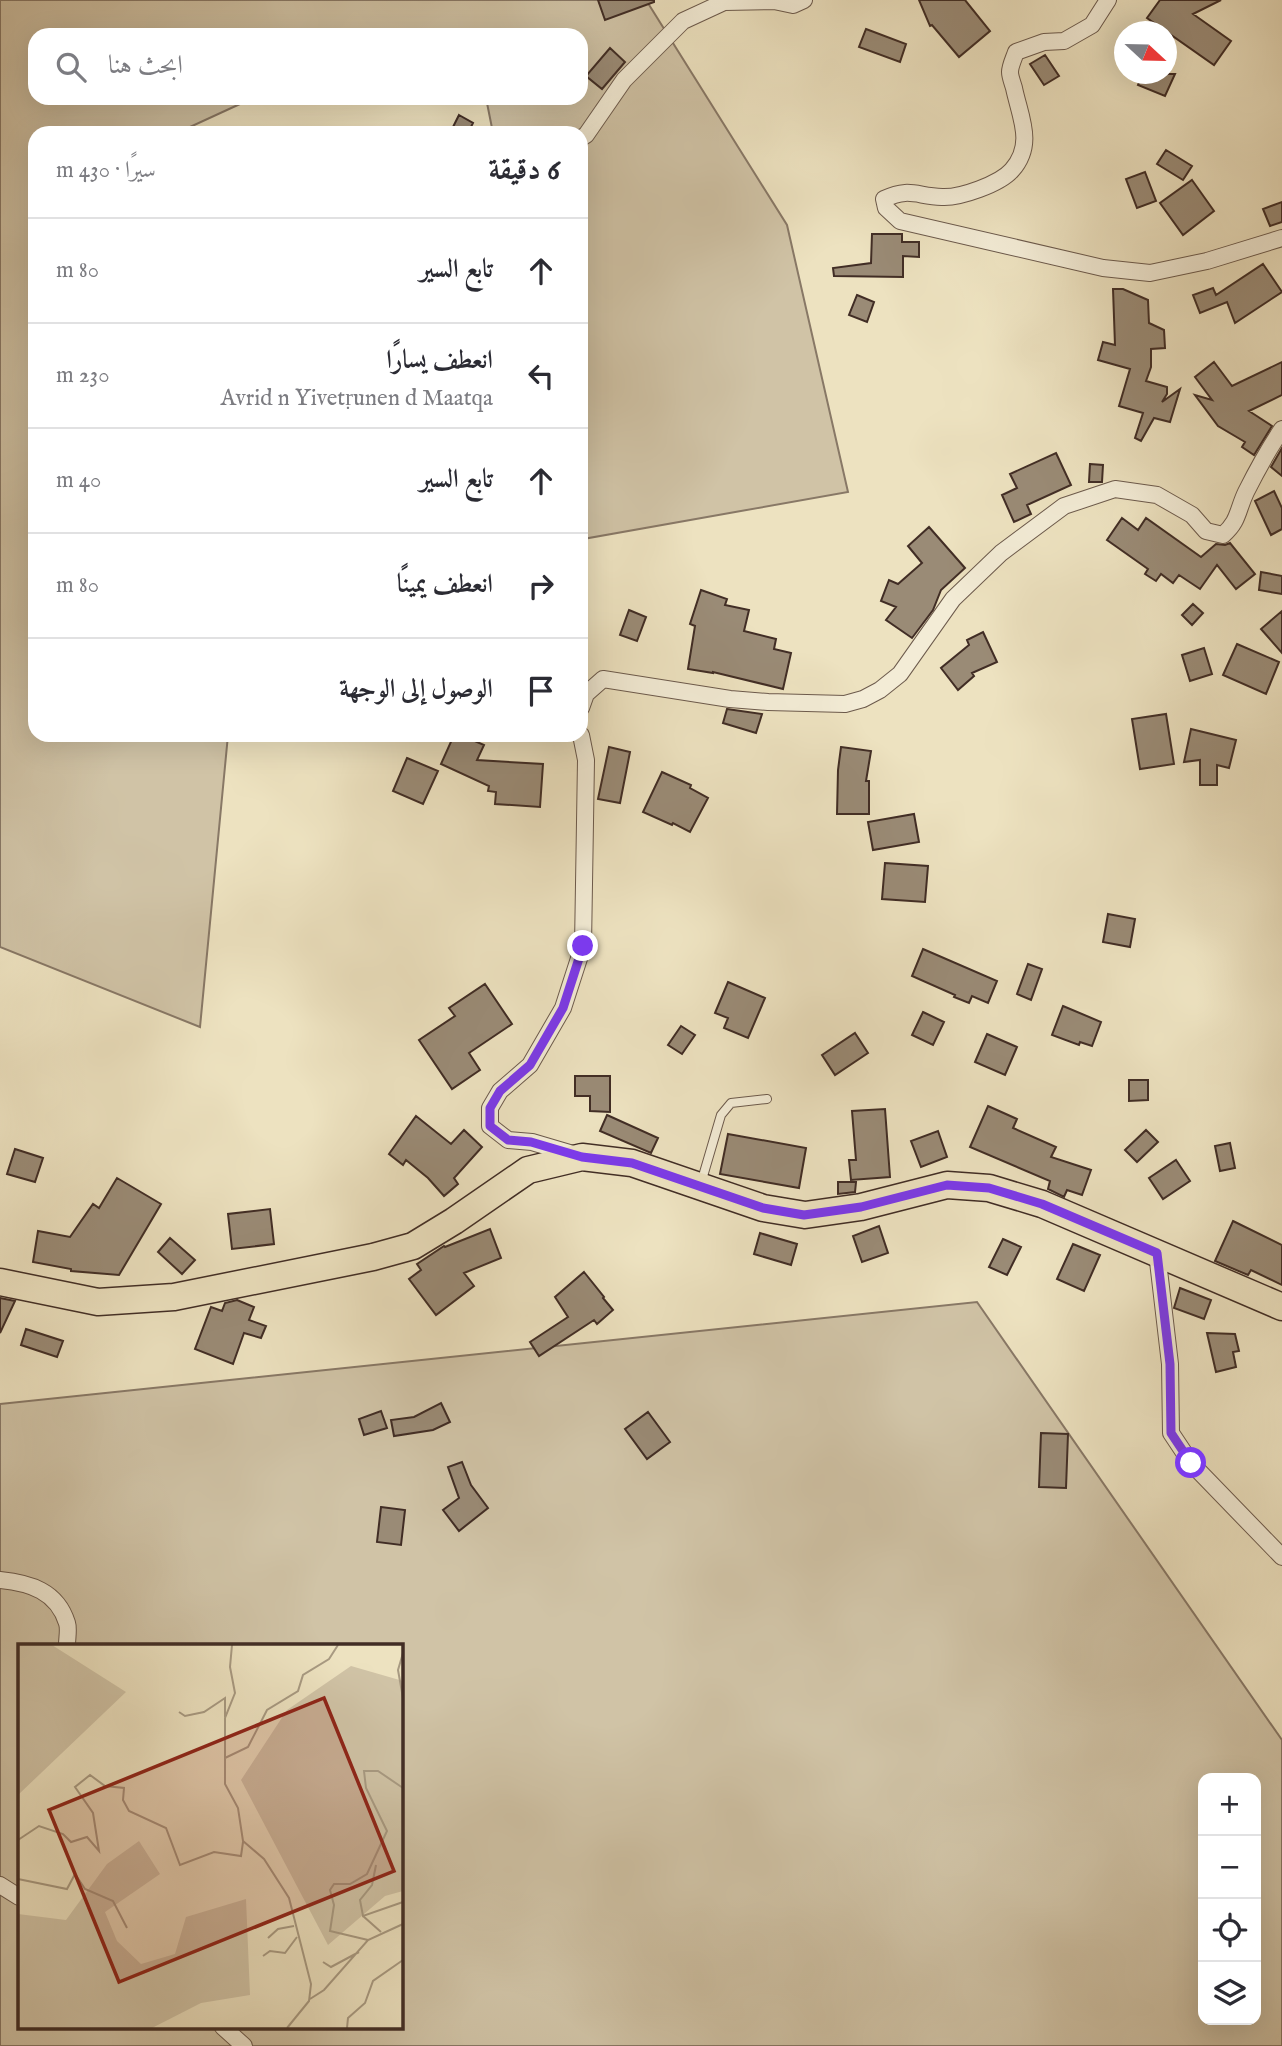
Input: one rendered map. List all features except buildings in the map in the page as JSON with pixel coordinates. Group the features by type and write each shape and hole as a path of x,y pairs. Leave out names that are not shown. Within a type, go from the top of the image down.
{"main road":[{"path":"0,1282 98,1302 174,1297 373,1256 413,1246 528,1170 582,1157 632,1163 763,1208 804,1215 861,1207 947,1185 989,1188 1042,1204 1282,1307"}],"street":[{"path":"588,132 624,80 683,21 724,2 774,1 793,5 804,0"},
{"path":"1108,0 1091,25 1064,41 1044,42 1016,52 1010,72 1024,122 1024,149 1011,171 994,183 962,194 943,197 912,191 896,193 884,199 886,208 900,221 1103,268 1150,273 1207,261 1282,238"},
{"path":"588,692 603,679 730,699 768,702 845,704 863,699 900,674 953,599 1000,553 1064,506 1115,489 1157,495 1192,515 1206,531 1223,535 1234,525 1241,502 1265,454 1282,429"},
{"path":"582,742 586,760 583,946 563,1008 530,1065 500,1091 490,1108 490,1126 508,1140 531,1142 582,1157"},
{"path":"1157,1253 1170,1364 1171,1433 1191,1463 1282,1557"},
{"path":"0,1580 20,1582 41,1589 58,1605 68,1625 67,1644"},
{"path":"0,1885 18,1897"},
{"path":"224,2028 244,2046"}],"lane":[{"path":"700,1186 721,1115 731,1103 767,1099"}],"shaded area":[{"path":"0,0 646,0 787,225 848,492 588,538 588,126 492,126 487,105 588,105 588,28 28,28 28,105 238,105 192,126 28,126 28,742 227,742 200,1027 0,947"},
{"path":"977,1302 1282,1740 1282,2046 0,2046 0,1404"}],"route":[{"path":"583,946 563,1008 530,1065 500,1091 490,1108 490,1126 508,1140 531,1142 582,1157 632,1163 763,1208 804,1215 861,1207 947,1185 989,1188 1042,1204 1157,1253 1170,1364 1171,1433 1191,1463"}]}
